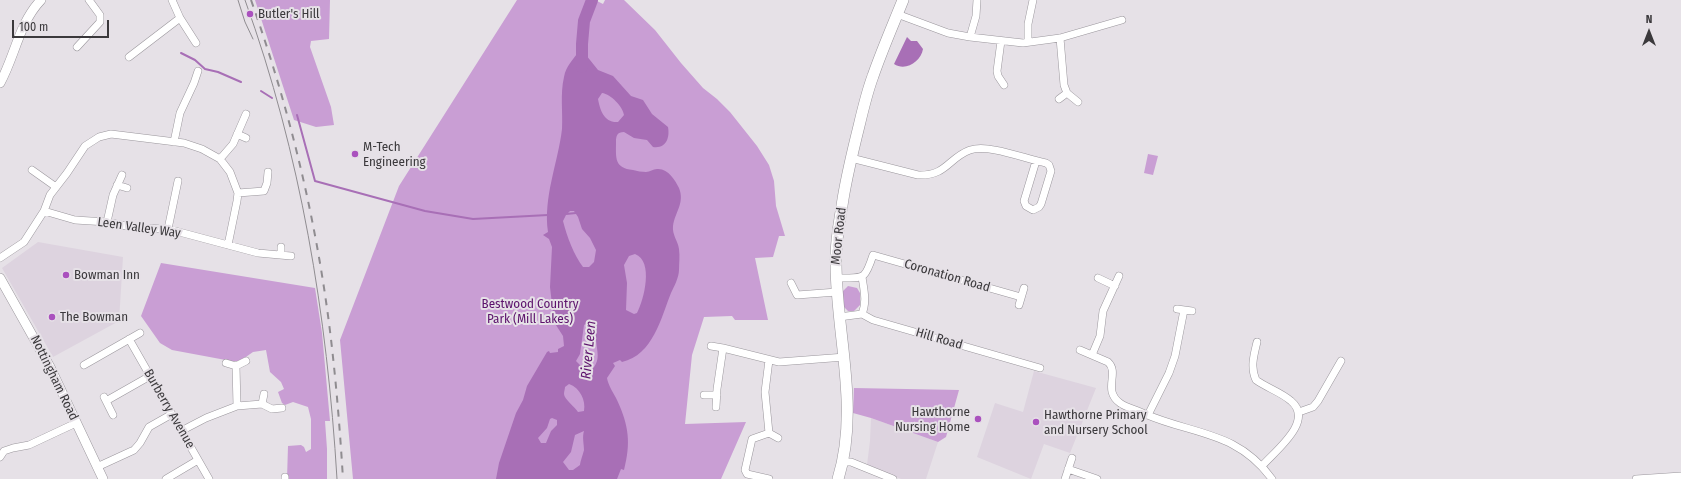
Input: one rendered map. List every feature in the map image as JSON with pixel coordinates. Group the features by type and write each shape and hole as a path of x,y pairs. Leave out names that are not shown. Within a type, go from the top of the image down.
{"main road":[{"name":"Moor Road","path":"838,479 843,462 846,424 844,357 836,278 840,214 851,158 872,77 903,0"}],"street":[{"path":"0,83 6,72 24,24 32,10 41,0"},
{"path":"77,47 100,22 100,15 89,0"},
{"path":"172,0 180,18 196,42"},
{"path":"970,37 976,16 977,0"},
{"path":"1028,42 1028,24 1037,1"},
{"path":"897,14 948,32 970,37 1001,41 1028,42 1060,38 1122,20"},
{"path":"129,57 180,18"},
{"path":"1060,38 1062,68 1067,93 1078,102"},
{"path":"1001,41 998,74 1004,85"},
{"path":"174,142 180,113 198,71"},
{"path":"990,77 998,74"},
{"path":"1059,99 1067,93"},
{"path":"220,160 233,144 246,114"},
{"path":"0,258 24,242 44,211 50,195 85,146 99,137 114,134 184,143 202,149 220,160 230,172 238,193 228,246"},
{"path":"237,134 246,138"},
{"path":"851,158 925,176 938,172 966,152 979,148 991,149 1046,163 1049,165 1050,171 1041,204 1033,210 1026,206 1024,202 1036,161"},
{"path":"32,170 56,187"},
{"path":"238,193 264,191 267,183 268,172"},
{"path":"107,222 113,195 122,174"},
{"path":"168,229 178,181"},
{"path":"117,185 127,188"},
{"name":"Leen Valley Way","path":"44,211 74,220 107,222 136,228 168,229 258,253 291,256"},
{"path":"280,255 281,247"},
{"name":"Coronation Road","path":"862,277 867,273 870,254 1021,297"},
{"path":"1092,355 1100,336 1103,312 1119,276"},
{"path":"836,278 862,277 865,298 865,308 862,314 839,317"},
{"name":"Nottingham Road","path":"0,278 47,361 103,479"},
{"path":"1098,278 1115,286"},
{"path":"791,283 797,295 837,292"},
{"path":"1019,305 1024,288"},
{"path":"1177,308 1192,311"},
{"path":"1148,415 1169,373 1175,356 1184,310"},
{"name":"Hill Road","path":"862,314 873,320 1040,368"},
{"path":"84,365 140,332"},
{"name":"Burberry Avenue","path":"129,339 209,479"},
{"path":"711,346 780,362 844,357"},
{"path":"1247,348 1256,346 1252,368 1256,380 1292,401 1298,412 1299,420 1297,427 1262,466"},
{"path":"716,407 723,348"},
{"path":"1080,350 1111,364 1113,373 1111,387 1115,400 1148,415 1225,440 1243,450 1262,466 1272,479"},
{"path":"769,360 765,392 769,433"},
{"path":"226,363 236,366 246,361"},
{"path":"1298,412 1313,407 1341,361"},
{"path":"236,366 237,406"},
{"path":"113,415 105,399 150,376"},
{"path":"262,404 264,394"},
{"path":"704,395 717,395"},
{"path":"181,430 237,406 262,404 272,409 282,408"},
{"path":"97,467 134,450 140,443 149,427 172,414"},
{"path":"1,451 29,445 76,423"},
{"path":"769,433 778,438"},
{"path":"769,433 752,440 745,470 747,474 769,479"},
{"path":"1065,479 1072,458"},
{"path":"166,479 198,460"},
{"path":"843,462 850,462 893,479"},
{"path":"1068,469 1097,479"},
{"path":"1636,479 1681,476"}],"shaded area":[{"path":"907,37 911,41 917,41 923,49 916,61 903,67 894,64"},
{"path":"579,51 585,51 586,55 598,70 613,76 631,96 643,100 652,114 668,127 668,139 664,144 657,147 653,147 647,140 634,138 624,132 620,133 616,138 616,157 619,164 627,169 644,172 649,172 656,169 665,170 671,175 679,188 681,198 673,229 679,249 679,273 659,324 648,344 633,358 622,362 620,360 613,363 615,366 607,378 621,409 628,435 628,451 624,470 621,469 617,479 496,479 499,463 527,386 547,352 558,352 558,349 564,346 563,336 554,322 550,287 552,247 549,239 543,235 548,232 547,219 549,193 562,129 562,96 564,77 568,66","holes":["602,93 613,98 619,105 624,115 618,122 609,120 604,115 598,99","570,211 574,211 578,217 582,229 590,238 596,250 594,262 589,267 583,267 577,257 563,221","635,254 641,258 646,272 646,281 640,307 637,313 634,314 626,310 627,283 624,265 629,256","588,322 594,323 597,328 596,335 598,356 596,364 589,372 576,361 580,354 584,325","569,384 576,388 583,399 584,411 578,412 564,396 565,387","552,418 557,420 557,425 551,431 546,443 541,443 538,438 547,428 550,419","584,431 584,450 580,465 573,470 569,470 563,462 571,452 575,435"]},
{"path":"38,242 123,257 119,321 53,357 2,268"},
{"name":"Hawthorne Primary and Nursery School","path":"1034,371 1096,388 1070,453 1044,444 1031,479 977,457 995,403 1023,412"},
{"path":"871,418 938,442 926,479 901,479 867,465"}],"green space":[{"path":"255,0 330,0 329,39 311,41 310,47 331,107 334,125 316,127 294,120"},
{"name":"Bestwood Country Park (Mill Lakes)","path":"517,0 595,0 603,4 605,0 624,0 655,30 703,88 730,112 757,146 769,165 774,181 776,206 785,236 779,236 773,257 755,258 768,320 735,320 732,316 704,317 692,355 685,424 746,422 721,479 353,479 340,340 399,186"},
{"path":"1148,154 1158,156 1153,175 1144,173"},
{"path":"161,263 315,288 322,333 330,421 325,421 327,479 287,479 288,446 301,445 304,447 306,452 311,449 311,419 308,407 293,402 285,405 282,403 278,392 284,389 281,382 270,372 266,350 253,352 240,361 231,361 172,350 160,343 141,316"},
{"path":"848,286 857,288 860,293 860,305 854,311 848,311 844,307 842,292"},
{"path":"854,388 959,390 946,437 938,442 853,413"}],"waterway":[{"name":"River Leen","path":"582,67 584,21 592,0"},
{"path":"181,53 195,60 205,69 218,72 241,82"},
{"path":"261,91 272,98"},
{"path":"297,115 315,181 425,211 473,219 548,215"},
{"path":"566,214 576,213"}],"tram line":[{"path":"238,0 245,22 253,39"},
{"path":"245,0 265,58 282,117 308,236 326,356 337,479"}],"railway":[{"path":"251,0 265,40 289,122 309,205 324,289 332,349 338,405 343,479"}],"place":[{"name":"Butler's Hill","path":"250,14"},
{"name":"M-Tech Engineering","path":"355,154"},
{"name":"Bowman Inn","path":"66,275"},
{"name":"The Bowman","path":"52,317"},
{"name":"Hawthorne Nursing Home","path":"978,419"},
{"name":"Hawthorne Primary and Nursery School","path":"1036,422"}]}
